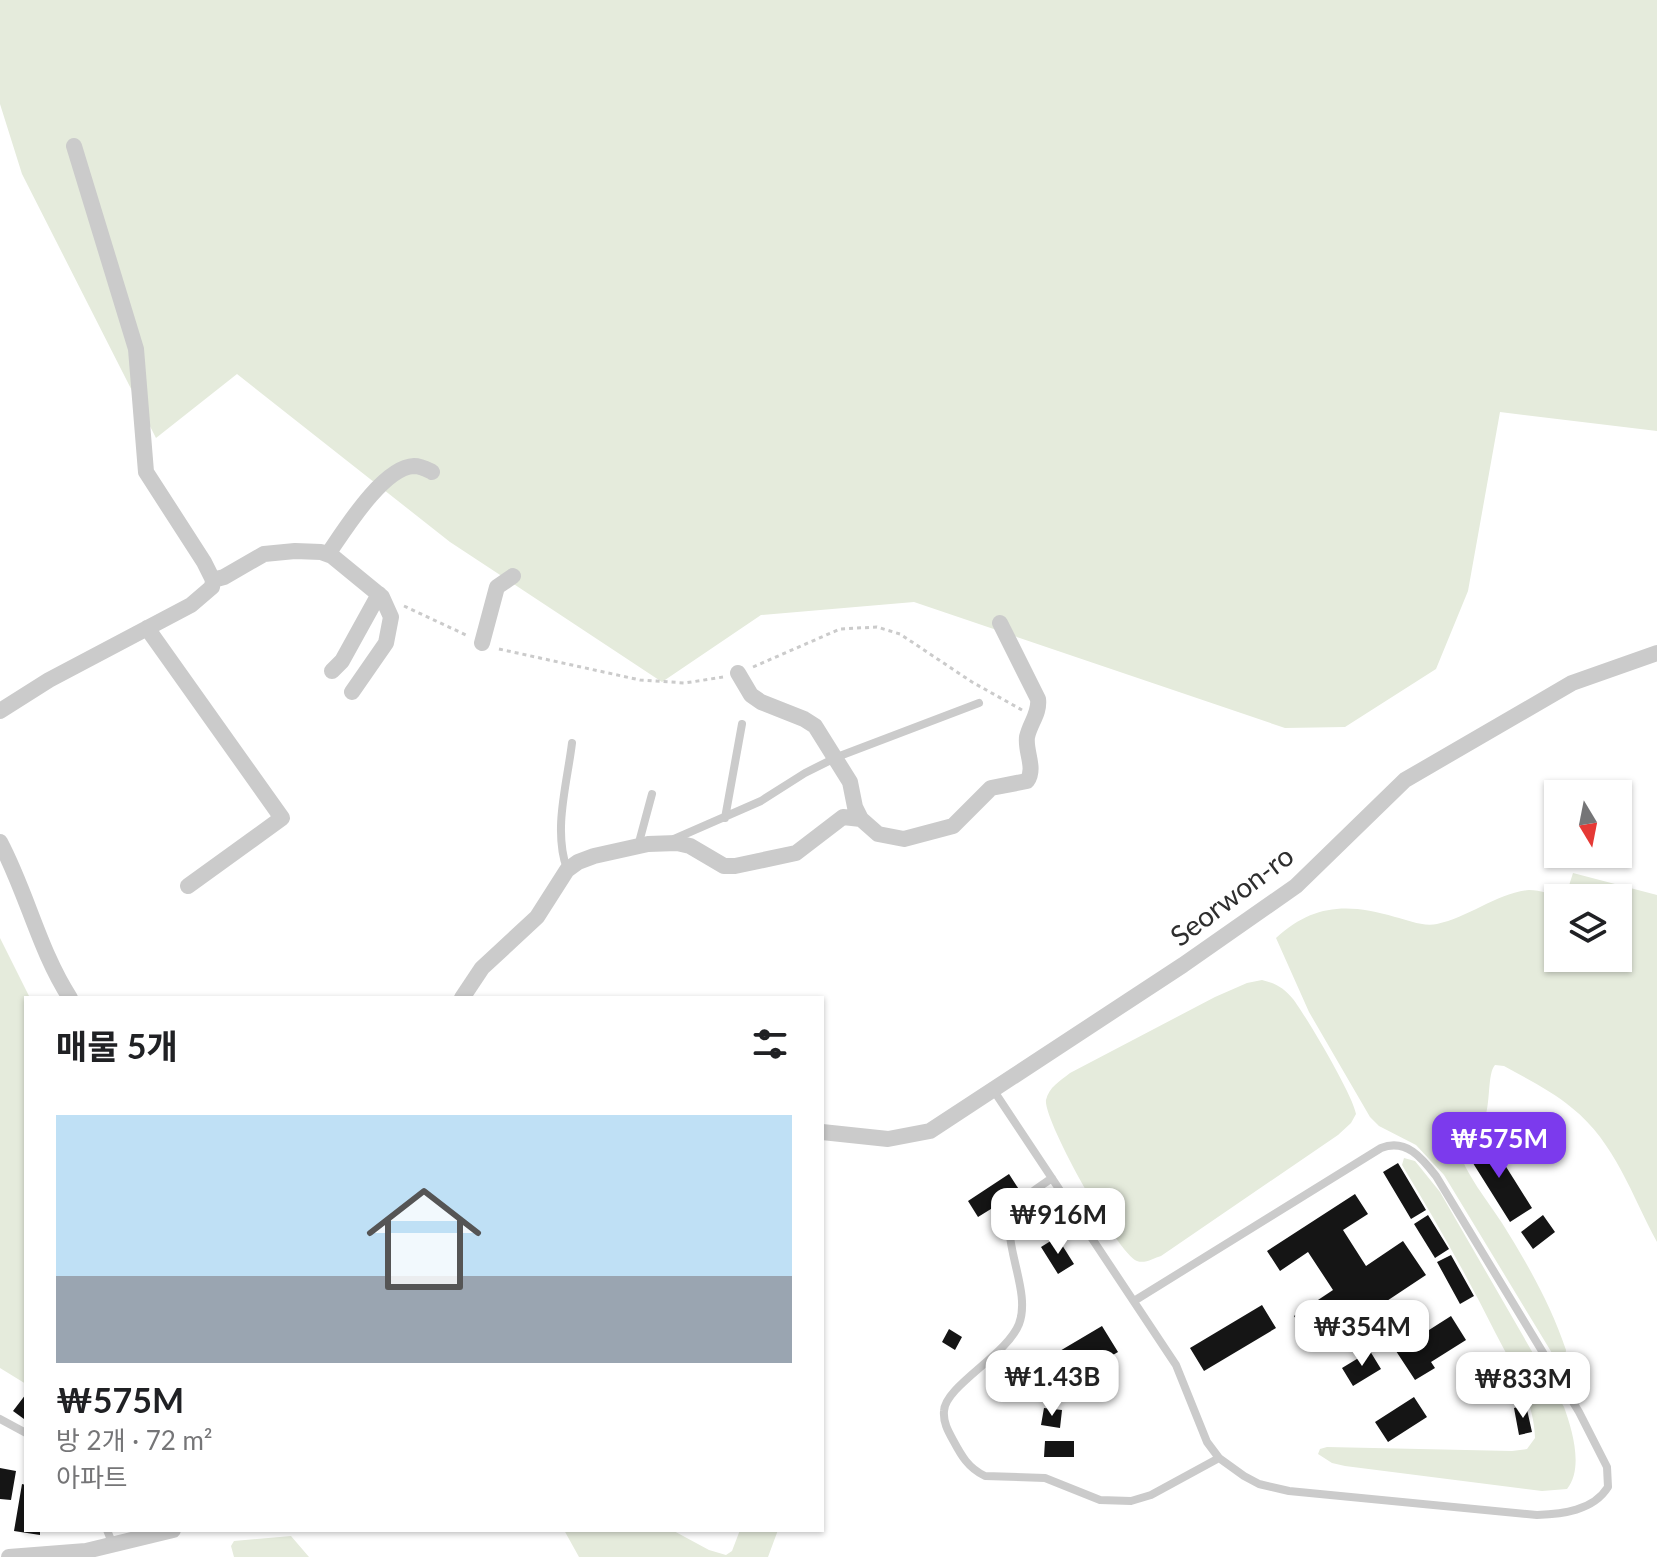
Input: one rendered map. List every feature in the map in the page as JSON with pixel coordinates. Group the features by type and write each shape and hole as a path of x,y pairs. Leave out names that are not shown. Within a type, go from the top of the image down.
{"street":[{"path":"74,146 136,349 146,472 213,580"},
{"path":"328,554 376,489 406,467 416,466 432,472"},
{"path":"213,580 264,554 295,551 328,554 379,594 389,608 390,632 386,643 352,692"},
{"path":"482,643 497,587 513,576"},
{"path":"0,711 49,680 191,605 208,593 213,580"},
{"path":"332,671 342,661 379,594"},
{"path":"738,673 751,695 761,702 815,726 850,782 861,819 878,834 904,839 953,826 986,791 1030,778 1027,740 1039,706 1038,699 1000,623"},
{"path":"147,628 282,818 188,886"},
{"name":"Seorwon-ro","path":"824,1132 869,1138 907,1137 930,1131 1183,965 1296,886 1405,780 1572,683 1657,653"},
{"path":"463,996 482,968 537,917 567,870 594,856 677,843 690,846 724,866 735,866 796,853 843,817 861,819"},
{"path":"0,842 16,873 52,970 69,996"},
{"path":"9,1557 86,1551 110,1538 157,1532"}],"lane":[{"path":"661,844 761,801 837,757 979,703"},
{"path":"725,818 742,724"},
{"path":"567,870 560,836 572,743"},
{"path":"638,847 652,794"},
{"path":"994,1091 1176,1365 1200,1430 1219,1458 1259,1484 1289,1491 1537,1515 1573,1511 1594,1502 1604,1494 1610,1479 1579,1412 1452,1201 1425,1161 1405,1146 1391,1144 1372,1153 1134,1301"},
{"path":"1052,1178 1017,1205 1009,1224 1023,1299 1018,1326 998,1352 945,1404 943,1414 946,1426 961,1455 976,1472 985,1476 1045,1478 1084,1495 1115,1502 1151,1495 1219,1458"},
{"path":"0,1419 24,1432"}],"path":[{"path":"379,594 482,643 640,680 685,683 738,673 840,629 877,627 909,639 972,682 1035,718"}],"green space":[{"path":"0,0 1657,0 1657,431 1500,412 1468,591 1436,669 1345,727 1285,728 914,602 761,615 662,682 450,542 237,374 156,438 22,174 0,104"},
{"path":"1573,873 1615,884 1569,884"},
{"path":"1632,888 1657,895 1657,1242 1621,1170 1587,1122 1556,1096 1504,1066 1495,1065 1493,1069 1482,1125 1459,1149 1471,1177 1511,1238 1546,1301 1566,1350 1561,1360 1555,1358 1444,1175 1416,1145 1379,1126 1370,1117 1309,1012 1276,938 1304,918 1332,910 1378,912 1432,925 1460,917 1517,892 1544,892 1544,972 1632,972"},
{"path":"0,938 29,996 24,996 24,1383 0,1368"},
{"path":"1262,980 1279,986 1293,999 1338,1074 1356,1114 1338,1135 1161,1256 1137,1261 1114,1236 1068,1158 1048,1112 1047,1095 1070,1073 1215,997"},
{"path":"1404,1158 1415,1161 1440,1192 1564,1407 1576,1460 1567,1489 1542,1491 1345,1466 1332,1463 1318,1454 1320,1449 1327,1447 1512,1451 1527,1449 1535,1438 1531,1410 1516,1371 1402,1165"},
{"path":"565,1532 676,1532 709,1550 726,1555 732,1551 739,1532 777,1532 768,1557 579,1557"},
{"path":"291,1536 309,1557 234,1557 231,1546 234,1541"}],"building":[{"path":"1488,1138 1532,1208 1510,1222 1466,1152"},
{"path":"1398,1163 1426,1210 1411,1219 1383,1172"},
{"path":"1009,1174 1020,1191 978,1217 968,1201"},
{"path":"1355,1194 1368,1214 1343,1230 1366,1266 1403,1241 1426,1275 1316,1348 1294,1316 1333,1290 1308,1252 1280,1271 1267,1251"},
{"path":"1428,1215 1449,1249 1435,1258 1414,1224"},
{"path":"1543,1215 1555,1232 1533,1249 1521,1232"},
{"path":"1057,1237 1074,1264 1058,1274 1041,1247"},
{"path":"1451,1255 1474,1296 1460,1304 1437,1262"},
{"path":"1262,1305 1276,1328 1204,1371 1190,1348"},
{"path":"1451,1316 1466,1340 1431,1362 1435,1368 1415,1380 1396,1351"},
{"path":"1102,1326 1118,1352 1069,1381 1053,1355"},
{"path":"949,1329 962,1337 955,1350 942,1342"},
{"path":"1370,1351 1381,1369 1353,1386 1342,1368"},
{"path":"1493,1362 1502,1374 1472,1395 1463,1382"},
{"path":"24,1397 24,1419 13,1411"},
{"path":"1414,1397 1427,1417 1388,1442 1375,1422"},
{"path":"1526,1405 1532,1432 1519,1435 1514,1408"},
{"path":"1044,1408 1062,1410 1060,1428 1041,1425"},
{"path":"1045,1441 1074,1441 1074,1457 1044,1457"},
{"path":"0,1468 16,1471 11,1500 0,1499"},
{"path":"22,1484 24,1532 40,1532 40,1535 14,1531"}]}
